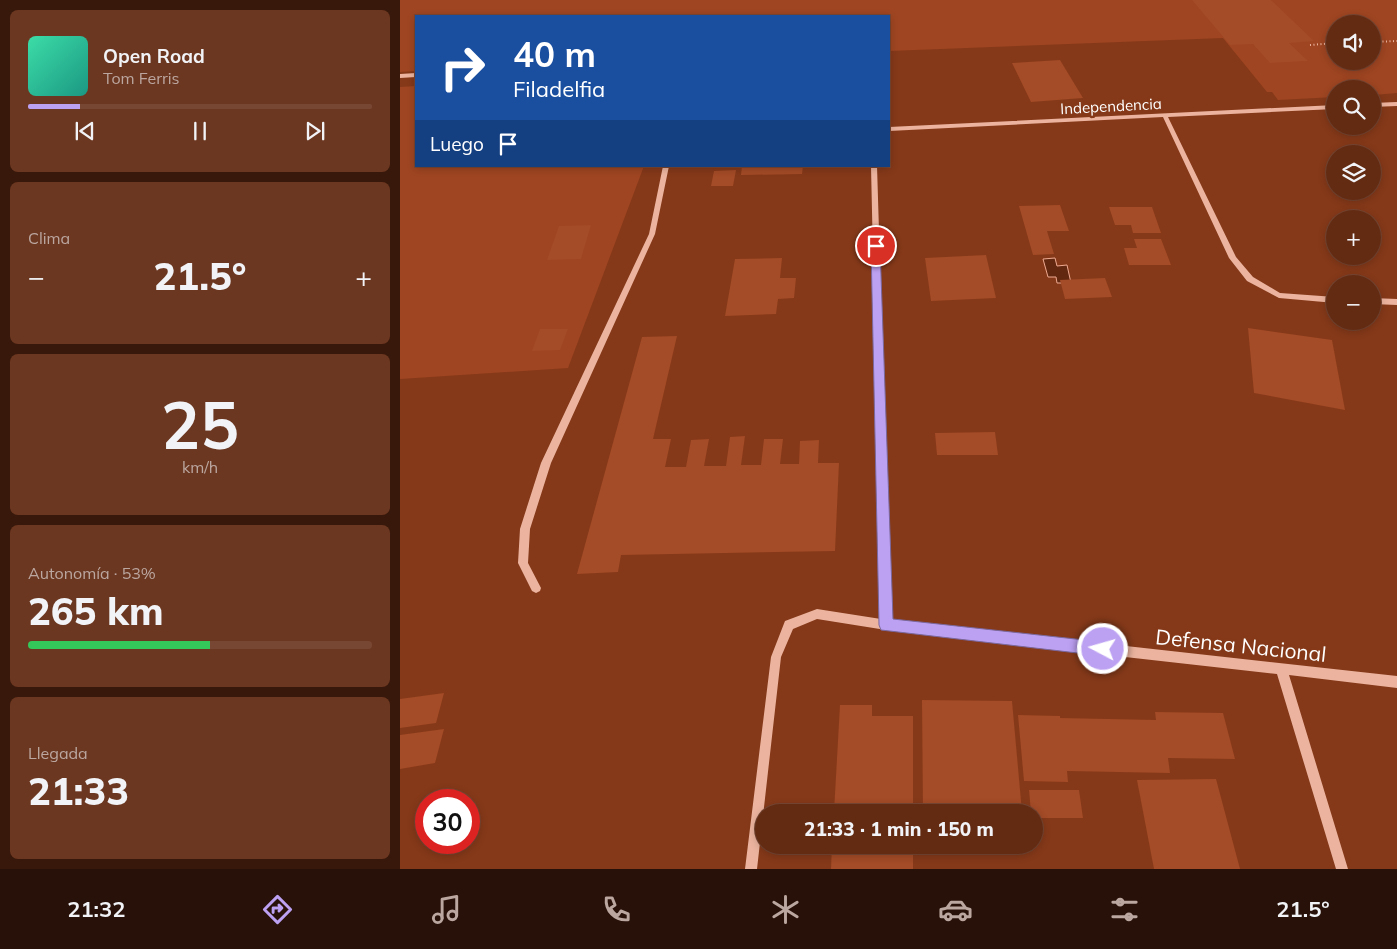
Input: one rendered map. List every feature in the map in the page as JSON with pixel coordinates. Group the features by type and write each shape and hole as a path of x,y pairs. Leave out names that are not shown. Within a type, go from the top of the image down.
{"street":[{"path":"400,76 415,75"},
{"path":"1381,105 1397,104"},
{"name":"Independencia","path":"890,129 1326,107"},
{"path":"1166,116 1233,258 1250,279 1279,295 1326,299"},
{"path":"536,588 523,563 525,529 546,463 652,234 666,167"},
{"path":"874,167 886,625"},
{"path":"1381,301 1397,302"},
{"name":"Defensa Nacional","path":"751,869 776,657 789,624 817,614 886,625 1397,682"},
{"path":"1281,668 1342,869"}],"path":[{"path":"1381,42 1397,41"},
{"path":"1310,45 1326,44"}],"shaded area":[{"path":"400,0 1397,0 1397,93 1381,94 1381,80 1326,80 1326,97 1278,100 1272,92 1267,92 1223,38 890,51 890,15 415,15 415,71 400,72"},
{"path":"415,86 415,167 644,167 568,368 400,379 400,87"},
{"path":"1055,258 1057,266 1067,265 1071,283 1057,283 1056,277 1048,277 1043,259"}],"building":[{"path":"1192,0 1271,0 1314,41 1289,43 1308,61 1270,63 1253,44 1230,45"},
{"path":"1060,60 1083,98 1031,102 1012,63"},
{"path":"742,167 803,167 802,174 741,175"},
{"path":"736,170 733,186 711,186 714,171"},
{"path":"1060,205 1069,231 1047,231 1054,254 1033,255 1019,206"},
{"path":"1109,207 1152,207 1161,233 1133,233 1131,225 1115,225"},
{"path":"591,225 581,259 547,260 559,226"},
{"path":"1134,239 1161,239 1171,265 1129,265 1124,248 1137,248"},
{"path":"986,255 996,298 931,301 925,258"},
{"path":"782,258 780,278 796,278 794,298 778,299 776,314 725,316 735,259"},
{"path":"1105,278 1112,297 1065,299 1060,280"},
{"path":"1248,328 1332,340 1345,410 1254,393"},
{"path":"540,329 568,329 560,350 532,351"},
{"path":"677,336 653,439 671,439 665,467 686,467 691,440 709,439 704,466 726,466 730,437 745,436 741,465 761,465 764,439 783,439 780,464 799,464 800,441 819,440 818,463 839,463 835,551 621,555 618,572 577,574 642,337"},
{"path":"995,432 998,455 937,455 935,433"},
{"path":"444,693 436,723 400,728 400,699"},
{"path":"922,700 1012,701 1021,804 923,804"},
{"path":"840,705 872,705 872,716 913,716 913,804 834,804"},
{"path":"1155,712 1223,713 1235,759 1168,758 1170,773 1067,771 1068,782 1024,781 1018,715 1156,720"},
{"path":"444,729 435,763 400,769 400,735"},
{"path":"1216,779 1240,869 1154,869 1137,780"},
{"path":"1029,790 1079,790 1083,818 1043,818 1043,804 1030,804"},
{"path":"832,854 913,854 913,869 831,869"}],"route":[{"path":"876,246 886,625 1103,649"}]}
